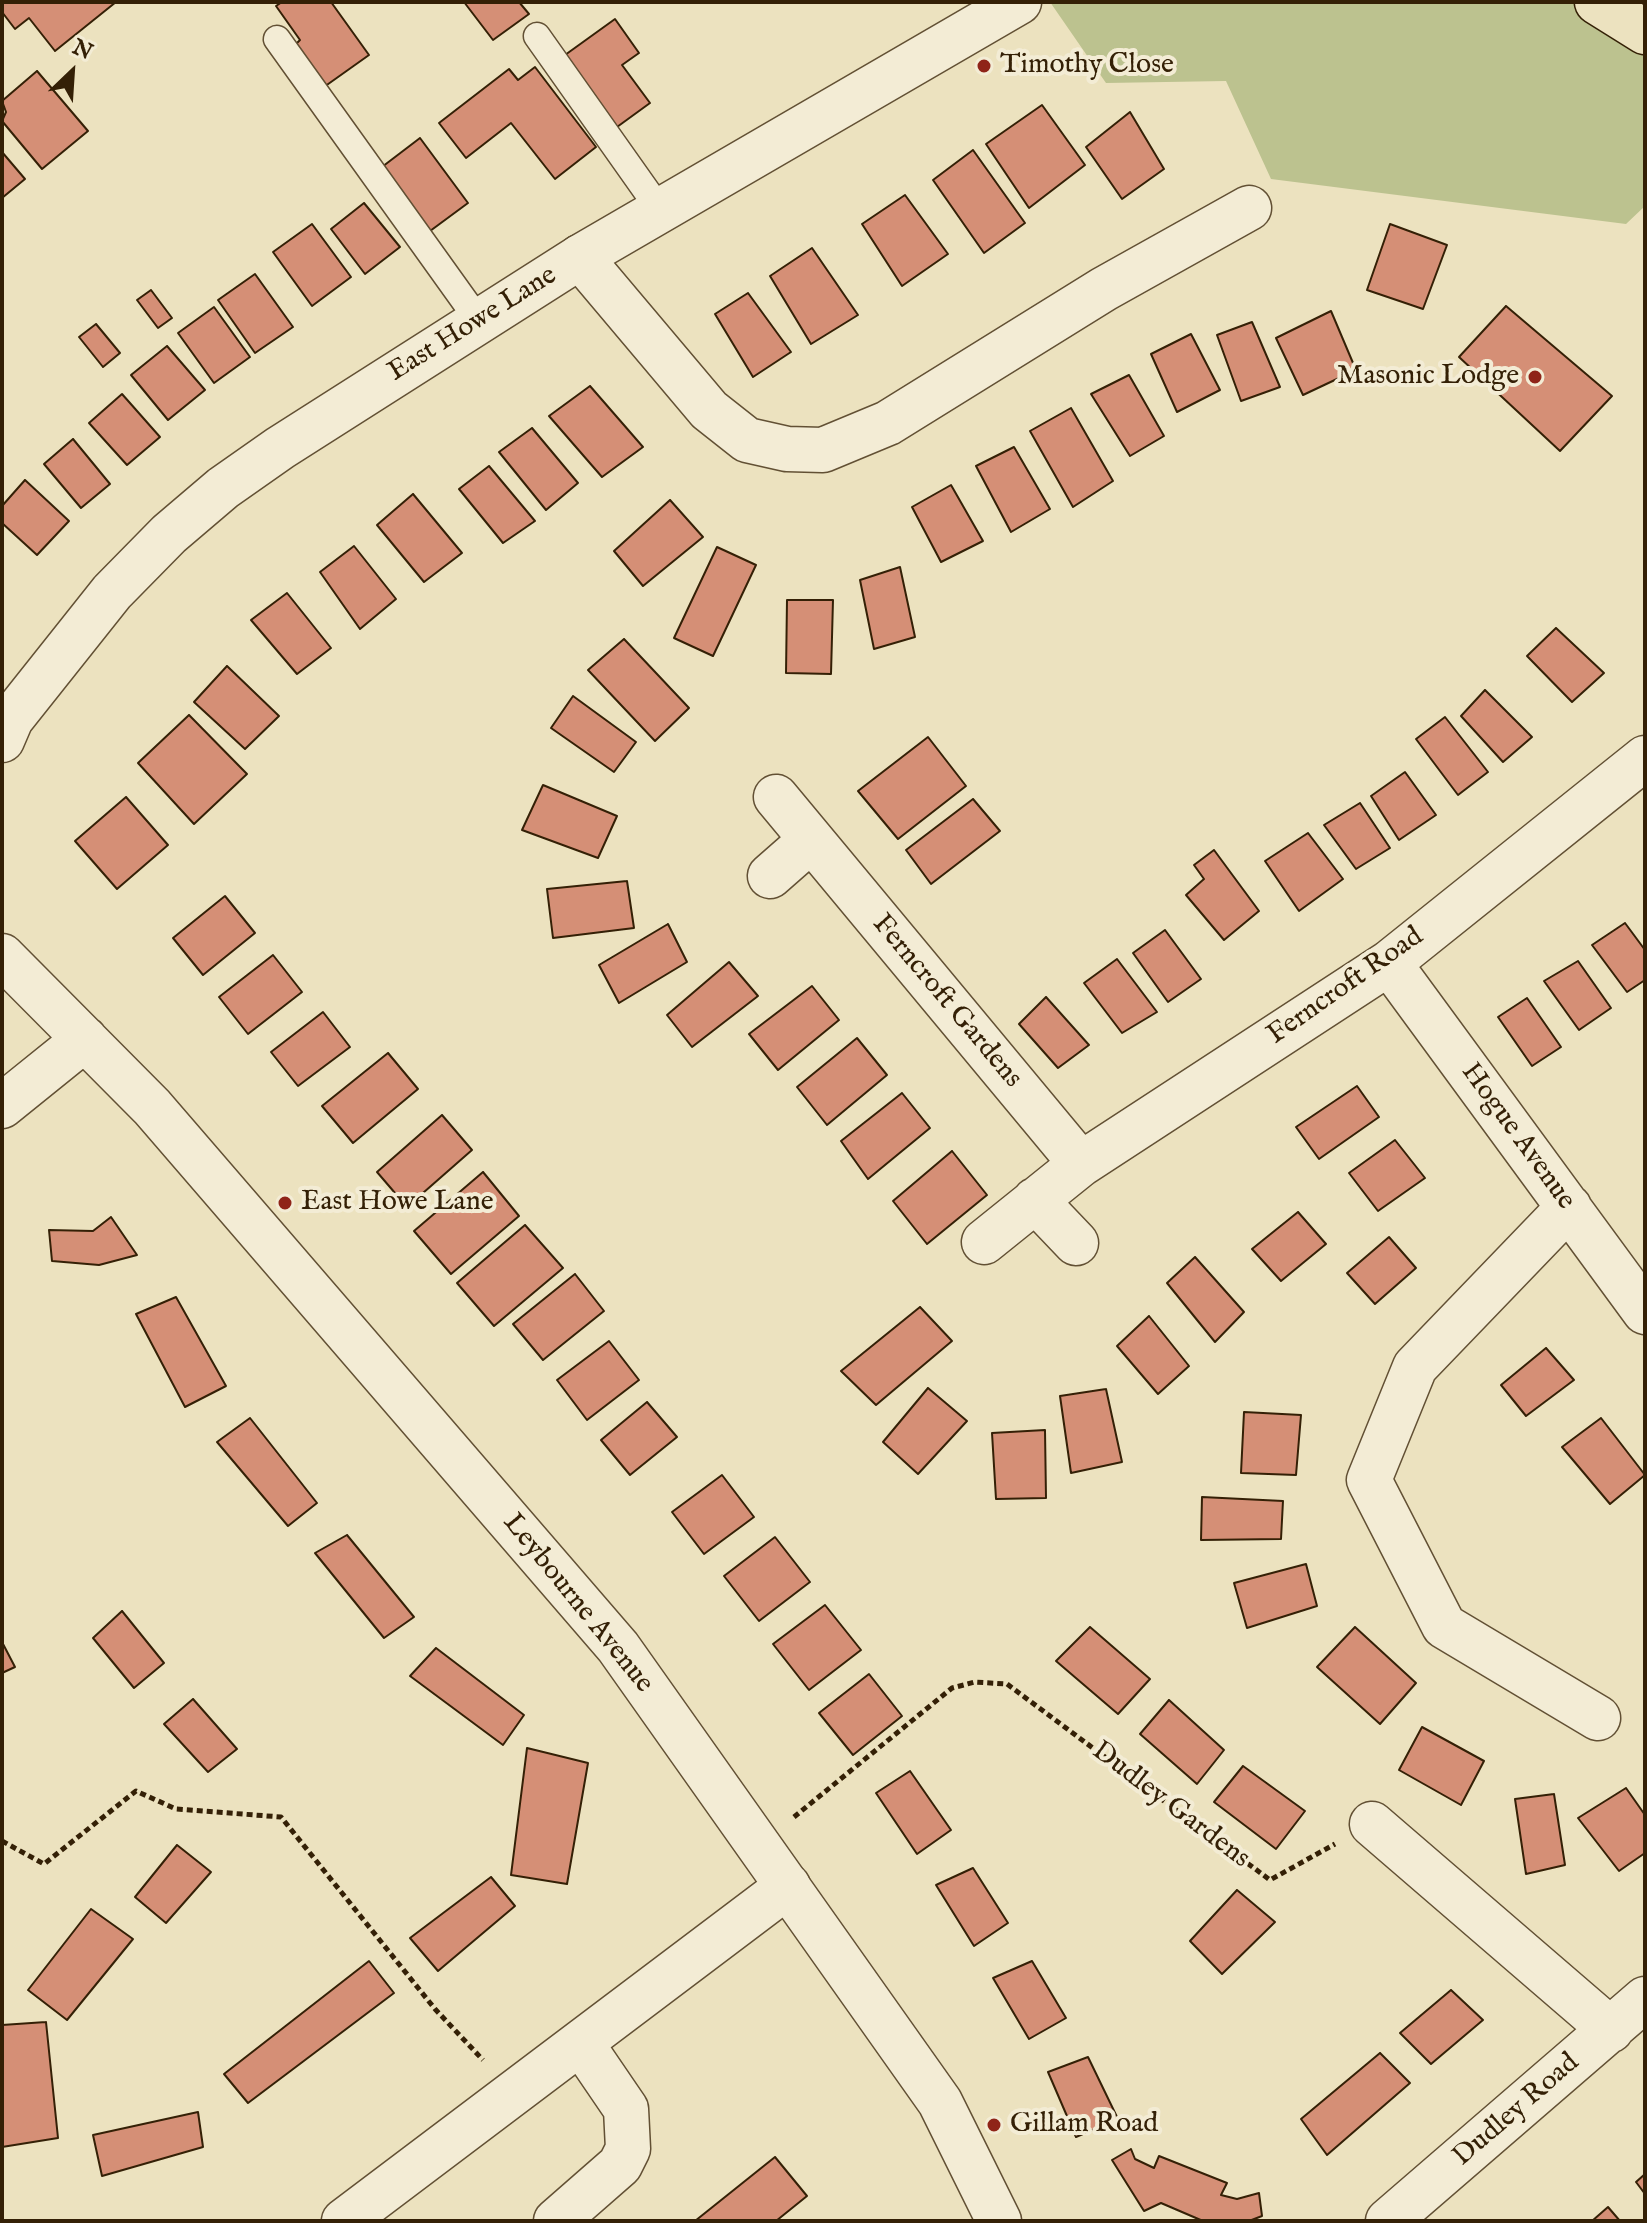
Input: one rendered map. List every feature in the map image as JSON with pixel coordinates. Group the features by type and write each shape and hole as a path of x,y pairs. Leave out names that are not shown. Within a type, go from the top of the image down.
{"main road":[{"path":"1597,2 1645,32"}],"street":[{"name":"East Howe Lane","path":"2,740 11,719 112,592 169,534 280,448 580,257 1019,2"},
{"path":"580,257 709,410 747,440 787,449 823,450 888,423 1104,289 1249,208"},
{"name":"Ferncroft Road","path":"984,1242 1081,1164 1389,963 1645,758"},
{"name":"Ferncroft Gardens","path":"776,797 1081,1164"},
{"path":"770,876 811,840"},
{"path":"2,956 85,1039 2,1106"},
{"name":"Hogue Avenue","path":"1389,963 1645,1312"},
{"name":"Leybourne Avenue","path":"85,1039 152,1107 618,1647 940,2102 999,2221"},
{"path":"1035,1200 1076,1243"},
{"path":"1569,1207 1415,1367 1369,1480 1444,1626 1598,1718"},
{"path":"1372,1824 1611,2030"},
{"path":"344,2221 788,1886"},
{"name":"Dudley Road","path":"1388,2221 1645,1999"},
{"path":"556,2221 620,2165 628,2149 626,2109 581,2043"}],"lane":[{"path":"537,36 660,210"},
{"path":"277,39 479,321"}],"path":[{"name":"Dudley Gardens","path":"759,1845 952,1688 975,1682 1007,1684 1270,1880 1372,1824"},
{"path":"2,1841 44,1864 136,1791 176,1809 281,1817 435,2009 514,2093"}],"green space":[{"path":"1050,2 1597,2 1645,32 1645,206 1626,224 1271,179 1226,81 1106,83"}],"building":[{"path":"2,2 116,2 55,51 29,18 15,29 2,12"},
{"path":"282,2 331,2 369,55 324,87 295,45 300,40 276,6"},
{"path":"464,2 519,2 529,14 493,40"},
{"path":"615,19 639,53 622,65 650,103 617,127 565,55"},
{"path":"535,67 596,147 555,179 511,123 466,158 439,123 509,69 518,80"},
{"path":"37,71 88,131 42,169 2,121 6,112 2,101"},
{"path":"1042,105 1085,165 1029,208 986,144"},
{"path":"1130,112 1164,169 1122,199 1086,147"},
{"path":"420,138 468,203 426,234 378,170"},
{"path":"973,150 1025,223 984,253 933,180"},
{"path":"2,152 25,179 2,198"},
{"path":"905,195 948,254 902,286 862,224"},
{"path":"364,203 400,247 365,274 331,229"},
{"path":"312,224 351,277 312,306 273,252"},
{"path":"1390,224 1447,245 1423,309 1367,290"},
{"path":"812,248 858,315 811,344 770,276"},
{"path":"255,274 293,327 255,353 218,300"},
{"path":"151,290 172,318 158,328 137,300"},
{"path":"748,293 791,352 753,377 715,314"},
{"name":"Masonic Lodge","path":"1506,306 1612,396 1560,451 1459,357"},
{"path":"214,307 250,357 214,383 178,333"},
{"path":"1331,311 1356,370 1303,395 1276,338"},
{"path":"1252,322 1280,387 1241,401 1217,335"},
{"path":"96,324 120,353 103,367 79,337"},
{"path":"1191,334 1220,390 1177,412 1151,354"},
{"path":"167,346 205,390 168,420 131,375"},
{"path":"1129,375 1164,436 1130,456 1091,394"},
{"path":"590,386 643,447 602,477 549,416"},
{"path":"122,394 160,437 127,465 89,423"},
{"path":"1071,408 1113,481 1073,507 1030,431"},
{"path":"532,428 578,483 546,510 499,452"},
{"path":"73,439 110,484 81,508 44,464"},
{"path":"1014,447 1050,509 1011,532 976,466"},
{"path":"489,466 535,521 503,543 459,489"},
{"path":"25,480 69,521 37,555 2,523 2,506"},
{"path":"951,485 983,541 941,562 912,507"},
{"path":"413,494 462,553 424,582 377,525"},
{"path":"670,500 703,537 643,586 614,551"},
{"path":"354,546 396,599 360,629 320,572"},
{"path":"717,547 756,565 713,656 674,638"},
{"path":"900,567 915,637 874,649 860,580"},
{"path":"287,593 331,648 297,674 251,620"},
{"path":"787,600 833,600 831,674 786,673"},
{"path":"1556,628 1604,673 1572,702 1527,656"},
{"path":"624,639 689,708 655,741 588,670"},
{"path":"227,666 279,716 245,749 194,702"},
{"path":"1485,690 1532,737 1503,762 1461,716"},
{"path":"573,696 636,742 614,772 551,728"},
{"path":"189,715 247,774 194,824 138,763"},
{"path":"1445,717 1488,772 1458,795 1416,739"},
{"path":"928,737 966,786 898,839 858,791"},
{"path":"1405,772 1436,815 1399,840 1371,796"},
{"path":"543,785 617,816 598,858 522,830"},
{"path":"126,797 168,845 117,889 75,841"},
{"path":"973,799 1000,831 931,884 906,850"},
{"path":"1360,803 1390,848 1356,869 1324,825"},
{"path":"1308,833 1343,879 1299,911 1265,861"},
{"path":"1214,850 1259,911 1224,940 1186,895 1204,879 1194,865"},
{"path":"627,881 634,928 553,938 547,889"},
{"path":"225,896 255,933 203,975 173,938"},
{"path":"1625,923 1645,950 1645,980 1627,992 1592,945"},
{"path":"668,924 687,962 619,1003 599,965"},
{"path":"1165,930 1201,979 1168,1002 1133,953"},
{"path":"273,955 302,992 248,1034 219,997"},
{"path":"1117,959 1157,1012 1122,1033 1084,983"},
{"path":"1578,961 1611,1008 1579,1030 1544,981"},
{"path":"729,962 758,996 692,1047 667,1015"},
{"path":"812,986 839,1020 778,1070 749,1034"},
{"path":"1046,997 1089,1045 1058,1068 1019,1024"},
{"path":"1527,998 1561,1047 1532,1066 1498,1017"},
{"path":"323,1012 350,1047 298,1086 271,1052"},
{"path":"857,1038 887,1075 827,1125 797,1087"},
{"path":"388,1053 418,1089 353,1143 322,1106"},
{"path":"1357,1086 1379,1117 1319,1159 1296,1127"},
{"path":"902,1093 930,1128 868,1179 841,1141"},
{"path":"442,1115 472,1150 407,1207 377,1172"},
{"path":"1395,1140 1425,1178 1378,1211 1349,1173"},
{"path":"952,1151 987,1195 927,1244 893,1201"},
{"path":"483,1172 519,1216 451,1274 414,1231"},
{"path":"1298,1212 1326,1244 1281,1281 1252,1249"},
{"path":"111,1217 137,1255 99,1265 52,1261 49,1230 93,1231"},
{"path":"525,1225 563,1268 494,1326 457,1283"},
{"path":"1389,1237 1416,1268 1375,1304 1347,1273"},
{"path":"1195,1257 1244,1312 1215,1342 1167,1283"},
{"path":"575,1274 604,1311 543,1360 513,1324"},
{"path":"176,1297 226,1386 185,1407 136,1314"},
{"path":"920,1307 952,1341 876,1405 841,1371"},
{"path":"1149,1316 1189,1366 1158,1394 1117,1346"},
{"path":"609,1341 639,1380 587,1420 557,1380"},
{"path":"1546,1348 1574,1380 1526,1416 1501,1385"},
{"path":"928,1388 967,1421 918,1474 883,1442"},
{"path":"1106,1389 1122,1462 1071,1473 1060,1396"},
{"path":"647,1402 677,1437 630,1475 601,1440"},
{"path":"1244,1412 1301,1415 1296,1475 1241,1473"},
{"path":"250,1418 317,1503 288,1526 217,1442"},
{"path":"1601,1418 1645,1475 1610,1504 1562,1447"},
{"path":"1045,1430 1046,1498 996,1499 992,1433"},
{"path":"722,1475 754,1517 704,1554 672,1512"},
{"path":"1202,1497 1283,1501 1281,1539 1201,1540"},
{"path":"347,1535 414,1617 384,1638 315,1553"},
{"path":"775,1537 810,1582 759,1621 724,1576"},
{"path":"1306,1564 1317,1606 1247,1628 1234,1583"},
{"path":"825,1605 861,1650 809,1690 773,1644"},
{"path":"122,1611 164,1663 134,1688 93,1638"},
{"path":"1090,1627 1150,1679 1118,1714 1056,1661"},
{"path":"1355,1627 1416,1683 1380,1724 1317,1667"},
{"path":"2,1642 15,1667 2,1673"},
{"path":"436,1648 524,1715 503,1745 410,1676"},
{"path":"869,1674 902,1716 853,1755 819,1713"},
{"path":"193,1699 237,1749 208,1772 164,1724"},
{"path":"1169,1700 1224,1750 1197,1784 1140,1734"},
{"path":"1422,1727 1484,1761 1461,1805 1399,1770"},
{"path":"527,1748 588,1763 567,1884 511,1875"},
{"path":"1243,1766 1305,1811 1276,1849 1214,1802"},
{"path":"910,1771 951,1830 917,1854 876,1793"},
{"path":"1626,1788 1645,1815 1645,1853 1619,1871 1578,1818"},
{"path":"1554,1794 1565,1865 1526,1874 1515,1799"},
{"path":"177,1845 211,1872 166,1923 135,1897"},
{"path":"973,1868 1008,1923 974,1946 936,1885"},
{"path":"491,1877 515,1906 438,1971 410,1938"},
{"path":"1237,1890 1275,1922 1222,1974 1190,1941"},
{"path":"91,1909 133,1939 67,2020 28,1990"},
{"path":"369,1961 394,1993 248,2103 224,2074"},
{"path":"1032,1961 1066,2018 1029,2039 993,1978"},
{"path":"1451,1990 1483,2020 1431,2064 1400,2033"},
{"path":"46,2022 58,2138 2,2147 2,2025"},
{"path":"1380,2053 1410,2083 1327,2155 1301,2119"},
{"path":"1088,2057 1118,2119 1076,2137 1048,2072"},
{"path":"198,2112 203,2147 102,2176 93,2135"},
{"path":"1131,2149 1135,2159 1154,2168 1159,2156 1227,2183 1221,2195 1237,2199 1259,2193 1262,2216 1249,2221 1203,2221 1161,2203 1144,2211 1112,2160"},
{"path":"775,2157 807,2196 776,2221 695,2221"},
{"path":"1645,2174 1645,2194 1636,2182"},
{"path":"1608,2207 1620,2221 1592,2221"}],"place":[{"name":"Timothy Close","path":"984,66"},
{"name":"Masonic Lodge","path":"1535,377"},
{"name":"East Howe Lane","path":"285,1203"},
{"name":"Gillam Road","path":"994,2125"}]}
